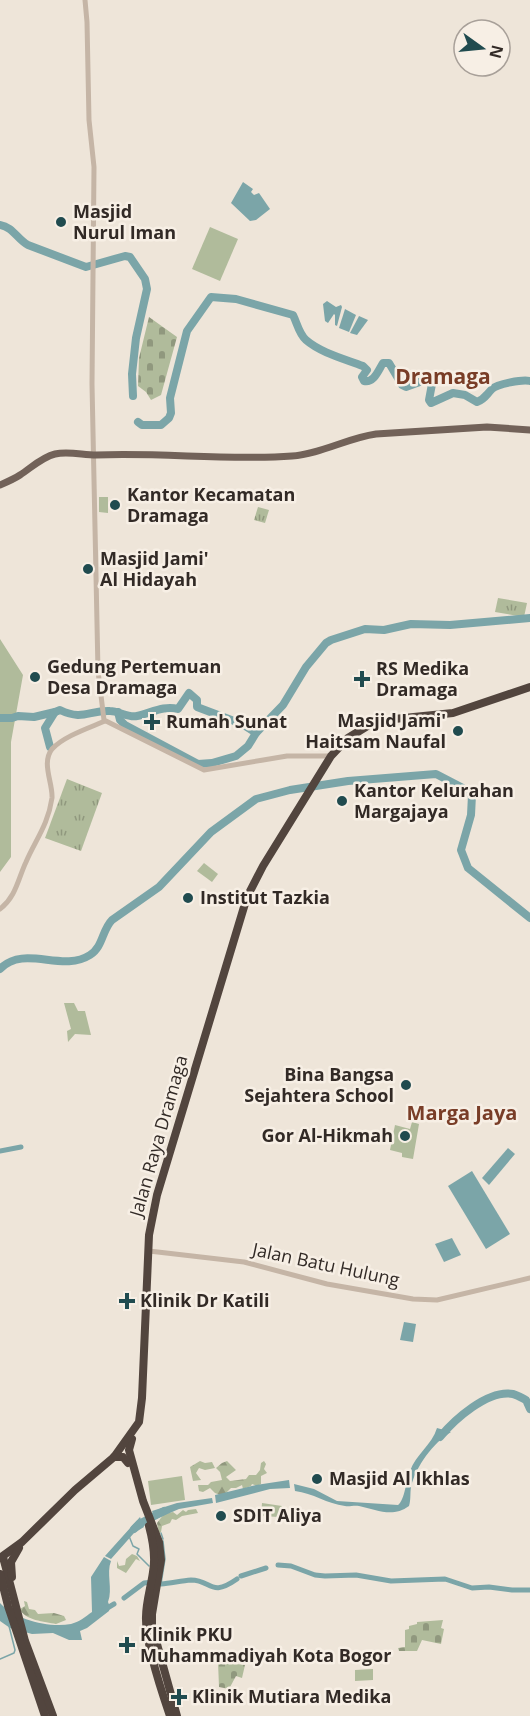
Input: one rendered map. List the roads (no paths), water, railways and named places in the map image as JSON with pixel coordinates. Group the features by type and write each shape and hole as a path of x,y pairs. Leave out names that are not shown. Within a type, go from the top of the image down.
{"highway":[{"name":"Jalan Raya Dramaga","path":"1,1558 22,1542 75,1490 114,1457 139,1422 150,1225 247,897 255,879 331,756 348,738 369,724 460,711 530,687"},
{"path":"139,1422 129,1448 145,1511"},
{"path":"123,1446 151,1525 154,1552 152,1640 170,1716"},
{"path":"114,1457 123,1457 128,1463"},
{"path":"10,1604 11,1562 22,1542"},
{"path":"1,1558 10,1590"},
{"path":"0,1574 45,1716"},
{"path":"0,1586 10,1604"},
{"path":"21,1637 53,1716"},
{"path":"152,1640 177,1716"}],"main road":[{"path":"0,485 56,454 294,456 317,452 362,436 375,434 487,427 530,430"}],"street":[{"path":"85,0 89,120 94,167 92,266 98,671 105,722 204,770 287,756 331,756"},
{"path":"0,909 11,898 26,862 43,832 51,800 51,782 47,765 50,753 62,742 105,722"},
{"path":"310,755 324,767"},
{"name":"Jalan Batu Hulung","path":"148,1251 244,1262 318,1282 413,1299 437,1300 530,1278"}],"water":[{"path":"243,182 253,189 251,192 254,195 259,193 270,209 256,220 250,221 231,203"},
{"path":"327,301 336,307 341,305 342,307 337,326 334,314 328,323 325,321 323,304"},
{"path":"345,309 356,315 349,332 339,328"},
{"path":"359,316 368,320 357,335 350,333"},
{"path":"508,1148 515,1154 489,1185 482,1178"},
{"path":"472,1171 510,1234 486,1249 448,1186"},
{"path":"452,1238 461,1255 444,1262 435,1244"},
{"path":"404,1322 416,1324 413,1342 400,1340"},
{"path":"437,1428 451,1432 438,1442 421,1463 413,1479 409,1506 403,1510 385,1512 359,1506 345,1506 295,1491 294,1484 314,1489 337,1501 398,1505 413,1465 432,1440"},
{"path":"289,1480 290,1488 270,1489 216,1503 215,1495"},
{"path":"212,1498 213,1503 179,1509 156,1519 152,1511 177,1503"},
{"path":"140,1517 144,1527 134,1533 111,1559 105,1556"},
{"path":"104,1557 111,1561 109,1611 80,1631 82,1640 69,1640 53,1633 32,1634 10,1628 0,1621 0,1603 14,1614 43,1624 71,1624 82,1619 92,1612 91,1577"}],"waterway":[{"path":"0,225 8,228 28,245 86,267 125,256 130,257 145,279 147,289 136,338 132,374 133,396"},
{"path":"138,422 142,425 161,425 169,418 170,398 187,331 211,297 236,299 293,315 302,335 312,345 363,366 367,370 362,377 364,381 373,378 383,363 389,363 402,385 406,387 428,379 432,384 429,400 431,403 453,393 465,395 477,402 499,385 530,381"},
{"path":"50,747 45,728 55,712 60,710 75,715 110,711 137,716 163,709 178,709 189,693 197,700 197,707 242,724 256,733 283,705 306,667 331,640 365,629 384,630 411,624 450,625 530,618"},
{"path":"0,718 34,717 55,712"},
{"path":"118,712 120,720 125,725 198,764 212,763 236,756 248,746 256,733"},
{"path":"0,969 20,959 68,961 79,960 90,955 98,948 112,920 159,887 211,832 256,799 290,790 348,781 436,774 472,795 471,815 461,850 468,868 530,918"},
{"path":"0,1151 21,1147"},
{"path":"440,1437 472,1407 493,1396 515,1394 526,1400 530,1409"},
{"path":"134,1529 164,1511"},
{"path":"161,1533 163,1539"},
{"path":"129,1536 133,1546 139,1549 137,1554 149,1566"},
{"path":"161,1584 165,1559 163,1541"},
{"path":"278,1565 291,1566 315,1575 325,1576 356,1575 391,1581 445,1579 472,1588 530,1590"},
{"path":"241,1576 266,1568"},
{"path":"161,1584 191,1580 216,1588 237,1579"},
{"path":"124,1598 144,1583 153,1582"},
{"path":"104,1610 114,1604"},
{"path":"0,1659 14,1653 15,1650 9,1626"}],"place":[{"name":"Masjid Nurul Iman","path":"61,222"},
{"name":"Kantor Kecamatan Dramaga","path":"115,505"},
{"name":"Masjid Jami' Al Hidayah","path":"88,569"},
{"name":"Gedung Pertemuan Desa Dramaga","path":"35,677"},
{"name":"RS Medika Dramaga","path":"362,679"},
{"name":"Rumah Sunat","path":"152,722"},
{"name":"Masjid Jami' Haitsam Naufal","path":"458,731"},
{"name":"Kantor Kelurahan Margajaya","path":"342,801"},
{"name":"Institut Tazkia","path":"188,898"},
{"name":"Bina Bangsa Sejahtera School","path":"406,1085"},
{"name":"Gor Al-Hikmah","path":"405,1136"},
{"name":"Klinik Dr Katili","path":"127,1301"},
{"name":"Masjid Al Ikhlas","path":"317,1479"},
{"name":"SDIT Aliya","path":"221,1516"},
{"name":"Klinik PKU Muhammadiyah Kota Bogor","path":"127,1645"},
{"name":"Klinik Mutiara Medika","path":"179,1697"}],"district":[{"name":"Dramaga","path":"443,377"},
{"name":"Marga Jaya","path":"462,1113"}]}
